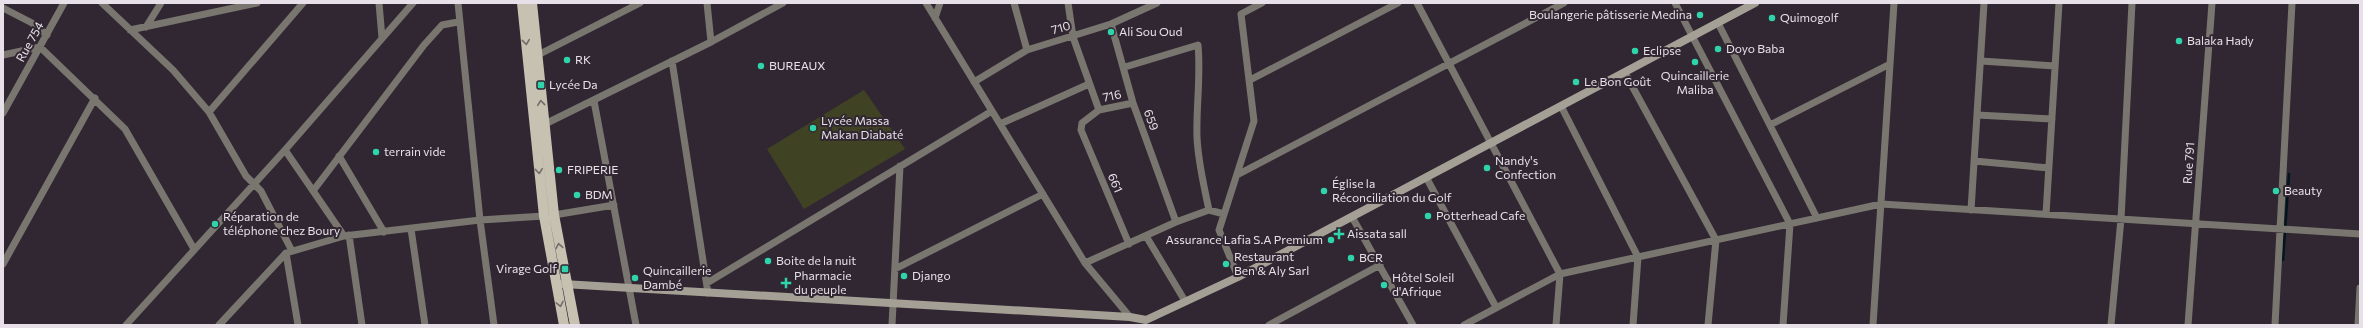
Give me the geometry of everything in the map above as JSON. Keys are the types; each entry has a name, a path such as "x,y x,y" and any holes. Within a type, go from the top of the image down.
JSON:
{"main road":[{"path":"522,3 539,127 549,216 561,284 564,325"},
{"path":"532,3 539,127"},
{"path":"561,284 575,325"}],"street":[{"name":"Rue 754","path":"3,113 64,3"},
{"path":"102,3 173,70 209,112 246,176 261,191 289,252 298,325"},
{"path":"146,27 161,3"},
{"path":"130,30 257,3"},
{"path":"209,112 303,3"},
{"path":"379,3 382,38"},
{"path":"126,325 285,150 413,3"},
{"path":"458,3 458,22 480,220 494,325"},
{"path":"536,56 629,6 640,3"},
{"path":"707,3 711,42"},
{"path":"539,127 711,42 783,3"},
{"path":"926,3 1085,262 1130,317"},
{"path":"935,18 940,3"},
{"path":"1014,3 1027,50"},
{"path":"1068,3 1073,37 1099,110"},
{"path":"1138,3 1141,11"},
{"name":"710","path":"974,82 1027,50 1111,24 1158,3"},
{"path":"1238,276 1218,230 1254,120 1241,14 1262,3"},
{"path":"1250,80 1398,3"},
{"path":"1418,3 1560,274 1556,325"},
{"path":"1237,175 1564,3"},
{"path":"1675,3 1790,224 1784,325"},
{"path":"561,284 1130,317 1147,323 1185,301 1238,276 1352,217 1755,3"},
{"path":"1873,325 1894,3"},
{"path":"1971,210 1984,3"},
{"path":"2046,214 2059,3"},
{"path":"2111,325 2121,219 2132,3"},
{"name":"Rue 791","path":"2188,325 2212,3"},
{"path":"2275,325 2292,3"},
{"path":"3,8 32,23 47,34"},
{"path":"313,190 424,45 442,25 458,22"},
{"path":"1718,23 1818,218"},
{"name":"659","path":"1111,24 1125,67 1133,103 1176,222"},
{"path":"1125,67 1198,45 1200,63 1197,139 1202,179 1209,210"},
{"path":"3,55 40,47 126,128 194,249"},
{"path":"672,61 708,293"},
{"path":"1980,61 2055,66"},
{"path":"1770,125 1890,64"},
{"path":"1625,73 1716,240 1708,325"},
{"path":"1000,124 1089,84"},
{"path":"3,264 95,98"},
{"path":"594,100 636,325"},
{"name":"716","path":"1081,130 1082,123 1099,110 1133,103"},
{"path":"1561,106 1638,257 1634,325"},
{"path":"707,283 992,111"},
{"path":"1977,115 2052,119"},
{"name":"661","path":"1081,130 1129,244"},
{"path":"285,150 347,235 362,325"},
{"path":"339,156 384,232"},
{"path":"1974,161 2049,168"},
{"path":"892,325 900,166"},
{"path":"1426,177 1496,307"},
{"path":"896,269 1043,194"},
{"path":"1464,325 1560,274 1881,204 2360,234"},
{"path":"219,325 289,252 347,235 412,229 480,220 549,216 614,205"},
{"path":"1085,262 1129,244 1176,222 1209,210 1224,214"},
{"path":"1352,217 1413,325"},
{"path":"412,229 425,325"},
{"path":"1146,236 1185,301"},
{"path":"1270,325 1380,266"},
{"path":"2358,325 2360,288"}],"green space":[{"path":"864,90 905,149 804,209 767,149"}],"waterway":[{"path":"2283,260 2289,174"}],"place":[{"name":"Boulangerie pâtisserie Medina","path":"1700,15"},
{"name":"Quimogolf","path":"1772,18"},
{"name":"Ali Sou Oud","path":"1111,32"},
{"name":"Balaka Hady","path":"2179,41"},
{"name":"Doyo Baba","path":"1718,49"},
{"name":"Eclipse","path":"1635,51"},
{"name":"RK","path":"567,60"},
{"name":"Quincaillerie Maliba","path":"1695,62"},
{"name":"BUREAUX","path":"761,66"},
{"name":"Le Bon Goût","path":"1576,82"},
{"name":"Lycée Da","path":"541,85"},
{"name":"Lycée Massa Makan Diabaté","path":"813,128"},
{"name":"terrain vide","path":"376,152"},
{"name":"Nandy's Confection","path":"1487,168"},
{"name":"FRIPERIE","path":"559,170"},
{"name":"Église la Réconciliation du Golf","path":"1324,191"},
{"name":"Beauty","path":"2276,191"},
{"name":"BDM","path":"577,195"},
{"name":"Potterhead Cafe","path":"1428,216"},
{"name":"Réparation de téléphone chez Boury","path":"215,224"},
{"name":"Aissata sall","path":"1339,234"},
{"name":"Assurance Lafia S.A Premium","path":"1331,240"},
{"name":"BCR","path":"1351,258"},
{"name":"Boite de la nuit","path":"768,261"},
{"name":"Restaurant Ben & Aly Sarl","path":"1226,264"},
{"name":"Virage Golf","path":"565,269"},
{"name":"Django","path":"904,276"},
{"name":"Quincaillerie Dambé","path":"635,278"},
{"name":"Pharmacie du peuple","path":"786,283"},
{"name":"Hôtel Soleil d'Afrique","path":"1384,285"}]}
